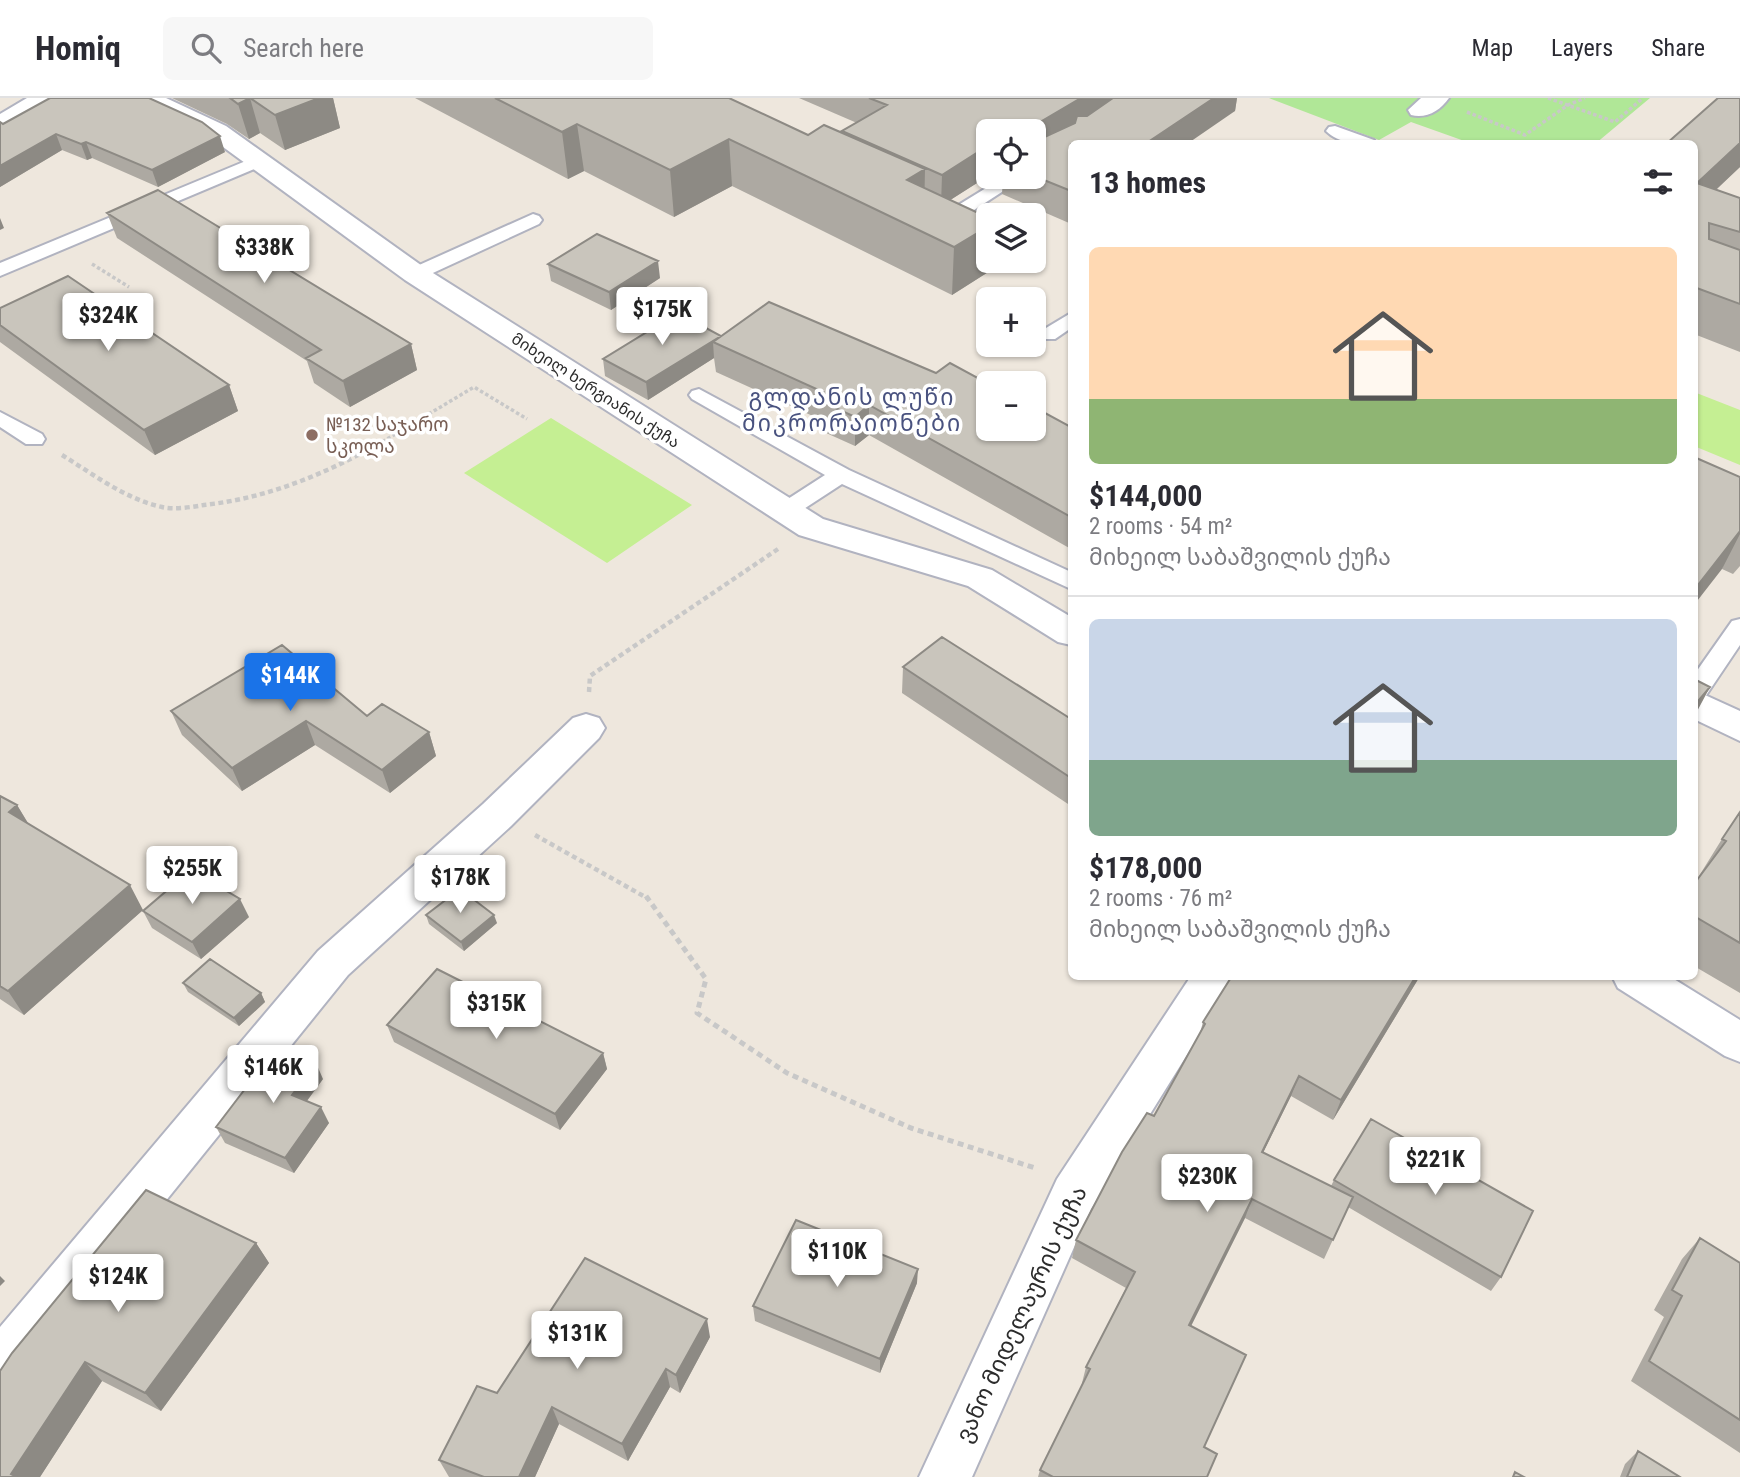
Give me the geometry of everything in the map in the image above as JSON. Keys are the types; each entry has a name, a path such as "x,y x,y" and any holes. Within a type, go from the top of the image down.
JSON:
{"street":[{"path":"0,125 44,98"},
{"name":"მიხეილ ხერგიანის ქუჩა","path":"146,98 217,131 415,274 811,527 980,578 1068,631"},
{"path":"1698,706 1740,727"},
{"path":"0,1366 333,963 497,815 586,728"},
{"name":"ვანო მიდელაურის ქუჩა","path":"945,1477 1074,1194 1212,980"},
{"path":"1639,980 1740,1043"}],"lane":[{"path":"1335,131 1358,140"},
{"path":"0,270 30,255 258,161"},
{"path":"923,208 948,219 997,189"},
{"path":"415,274 533,220"},
{"path":"1048,335 1068,321"},
{"path":"699,395 841,475 1068,581"},
{"path":"0,418 34,439"},
{"path":"785,510 841,475"},
{"path":"1698,688 1740,627"}],"path":[{"path":"1548,98 1615,122 1643,98"},
{"path":"1430,102 1525,135 1567,105 1585,98"},
{"path":"62,244 129,287"},
{"path":"34,439 129,494 163,508 215,506 320,477 474,387 527,419"},
{"path":"586,728 590,676 811,527"},
{"path":"497,815 645,895 706,979 697,1013 786,1073 911,1128 1030,1164 1074,1194"}],"green space":[{"path":"1269,98 1650,98 1600,140 1462,140 1411,122 1379,140"},
{"path":"1698,394 1740,410 1740,465 1698,448"},
{"path":"551,418 692,505 607,563 464,473"}],"building":[{"path":"50,98 149,98 202,122 220,136 152,170 86,142 81,144 56,134 0,166 0,122 3,124"},
{"path":"230,98 250,98 238,104"},
{"path":"250,98 319,98 275,115"},
{"path":"495,98 729,98 808,135 824,125 925,169 907,180 976,212 976,234 954,247 729,139 670,170 577,124 562,132"},
{"path":"869,98 1081,98 1045,119 976,119 976,153 942,175 842,131 887,105"},
{"path":"1113,98 1214,98 1151,140 1068,140 1068,190 1046,181 1046,136 1075,123 1077,116 1087,116"},
{"path":"1718,98 1740,98 1740,143 1698,182 1698,140 1671,140"},
{"path":"1698,183 1740,198 1740,232 1709,223 1709,239 1740,250 1740,304 1698,288"},
{"path":"158,190 411,344 343,381 306,358 321,350 107,213"},
{"path":"597,234 658,261 609,292 548,264"},
{"path":"68,276 229,385 144,430 0,325 0,308"},
{"path":"769,302 936,373 950,363 976,377 976,441 1046,441 1046,413 1068,425 1068,515 869,405 855,417 814,398 823,392 713,342"},
{"path":"678,313 721,336 646,382 603,359"},
{"path":"1698,459 1740,477 1740,531 1698,585"},
{"path":"942,637 1068,717 1068,776 903,667"},
{"path":"282,645 367,716 382,704 429,732 382,770 306,721 232,768 171,711"},
{"path":"1698,681 1710,687 1698,701"},
{"path":"0,796 17,805 9,812 130,885 8,991 0,986"},
{"path":"1740,812 1740,943 1698,918 1698,879 1726,841 1722,839"},
{"path":"191,870 240,899 192,942 143,911"},
{"path":"460,889 494,915 461,942 426,915"},
{"path":"210,959 261,993 234,1018 183,983"},
{"path":"437,969 603,1053 555,1114 387,1025"},
{"path":"1229,980 1414,980 1341,1100 1299,1076 1262,1152 1353,1197 1333,1240 1252,1199 1189,1325 1246,1355 1204,1447 1217,1454 1207,1477 1053,1477 1040,1470 1090,1369 1086,1367 1135,1272 1076,1240 1122,1152 1147,1113 1154,1116 1205,1024 1203,1022"},
{"path":"277,1047 316,1063 292,1095 321,1107 285,1158 216,1127"},
{"path":"1371,1119 1533,1211 1501,1277 1334,1180"},
{"path":"146,1190 256,1243 145,1393 85,1362 11,1474 17,1477 0,1477 0,1371"},
{"path":"796,1220 918,1269 880,1359 753,1306"},
{"path":"1700,1238 1740,1263 1740,1420 1649,1361 1682,1296 1672,1290"},
{"path":"585,1258 707,1319 676,1375 666,1369 622,1444 552,1407 519,1477 484,1477 439,1460 477,1386 497,1393"},
{"path":"1638,1451 1680,1477 1627,1477"}],"place":[{"name":"№132 საჯარო სკოლა","path":"312,435"}],"district":[{"name":"გლდანის ლუწი მიკრორაიონები","path":"852,410"}]}
